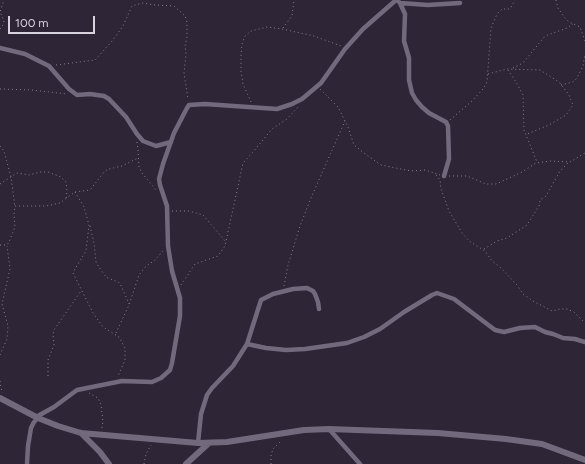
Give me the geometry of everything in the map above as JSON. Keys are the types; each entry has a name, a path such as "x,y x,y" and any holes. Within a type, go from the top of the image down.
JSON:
{"street":[{"path":"397,1 405,14 404,41 409,58 409,80 412,93 416,100 429,113 446,122 448,130 449,159 444,176"},
{"path":"27,464 31,428 37,417 54,407 77,390 116,382 152,382 161,378 170,370 180,316 180,298 172,271 168,246 167,206 160,185 160,174 171,142 189,105 217,105 254,108 287,107 302,99 325,79 346,49 363,29 397,1 428,5 460,3"},
{"path":"0,48 25,54 49,66 69,89 77,95 90,94 104,96 126,117 143,141 156,146 171,142"},
{"path":"198,443 201,414 207,395 233,366 247,344 261,300 273,294 302,288 313,291 318,302 319,309"},
{"path":"247,344 286,350 347,343 380,329 404,312 437,293 454,299 495,330 504,332 520,328 535,327 563,338 585,342"},
{"path":"1,398 58,426 101,435 209,443 287,434 304,430 329,429 438,433 542,444 585,460"},
{"path":"329,429 360,464"},
{"path":"81,432 109,464"},
{"path":"186,464 209,443"}],"path":[{"path":"0,29 4,21 0,12 4,0"},
{"path":"282,29 292,16 294,0"},
{"path":"446,122 458,114 483,89 487,82 491,28 499,11 510,9 515,0"},
{"path":"556,0 558,8 564,17 569,22 580,27 585,41"},
{"path":"49,66 95,60 114,40 123,26 132,6 142,3 174,6 184,16 187,22 188,30 185,46 186,54 184,73 189,105"},
{"path":"512,70 516,66 523,63 545,36 567,28 573,24"},
{"path":"254,108 243,84 241,71 242,44 245,36 251,31 266,27 282,29 314,36 339,44 346,49"},
{"path":"561,84 569,83 577,78 583,66 585,54"},
{"path":"488,74 507,70 540,70 561,84 569,95 573,105 572,109 566,115 558,121 525,135"},
{"path":"507,70 523,95 525,135 537,163"},
{"path":"317,86 338,107 346,121 354,145 375,161 389,167 411,171 425,170 444,176 467,176 486,184 496,184 537,163 550,161 570,162"},
{"path":"0,89 32,90 77,95"},
{"path":"178,289 196,264 218,256 221,253 226,242 242,163 272,129 287,119 295,111 302,99"},
{"path":"283,292 288,264 300,226 346,121"},
{"path":"137,134 139,167 156,190 163,192"},
{"path":"0,146 4,151 11,177 15,207 15,227 7,245 10,269 2,304 8,326 7,339 0,355"},
{"path":"483,250 497,241 507,238 527,225 539,206 540,200 546,196 560,171 570,162 585,153"},
{"path":"15,207 17,205 53,205 65,200 75,192 90,190 105,171 122,166 138,158"},
{"path":"0,184 16,173 30,175 42,172 61,177 66,182 65,200"},
{"path":"436,174 440,180 441,189 449,211 469,241 483,250 492,261 500,267 517,285 522,294 552,311 567,309 585,323"},
{"path":"75,192 84,208 94,243 96,262 106,277 120,284 129,304"},
{"path":"167,212 189,211 200,213 226,242"},
{"path":"89,225 86,251 74,271 75,277 93,313 103,327 116,334 122,341 125,348 126,355 124,364 116,382"},
{"path":"0,245 7,245"},
{"path":"116,334 129,304 139,275 146,266 154,261 168,246"},
{"path":"48,376 48,365 54,345 54,330 82,291"},
{"path":"0,381 1,398"},
{"path":"77,390 95,396 100,401 103,421 101,435"},
{"path":"271,464 273,449 287,434"},
{"path":"144,464 145,456 152,439"}]}
